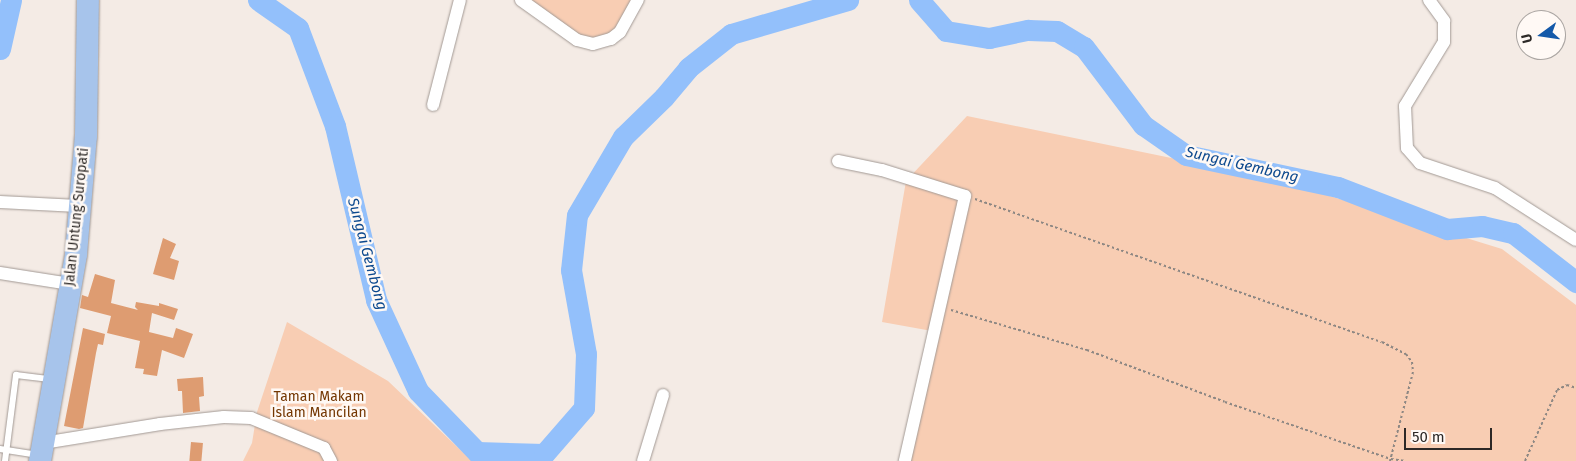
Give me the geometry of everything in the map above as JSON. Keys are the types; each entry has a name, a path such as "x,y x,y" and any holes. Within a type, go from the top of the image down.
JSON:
{"highway":[{"name":"Jalan Untung Suropati","path":"41,453 76,254 78,206 86,136 88,0"}],"street":[{"path":"433,105 460,0"},
{"path":"522,0 577,40 593,44 610,39 620,32 638,0"},
{"path":"1429,0 1444,21 1444,42 1405,106 1404,124 1410,152 1420,163 1495,188 1576,240"},
{"path":"838,161 882,170 965,196 905,461"},
{"path":"0,202 78,206"},
{"path":"0,273 70,284"},
{"path":"643,461 663,395"},
{"path":"41,453 160,424 224,417 251,418 324,448 331,461"}],"lane":[{"path":"5,461 3,449 16,375 53,380"},
{"path":"3,449 41,453"}],"path":[{"path":"965,196 1395,347 1412,362 1413,372 1390,460"},
{"path":"941,307 1087,350 1390,460 1406,461"},
{"path":"1525,461 1557,390 1567,385 1576,388"}],"green space":[{"path":"530,0 634,0 621,28 599,40 578,35"},
{"path":"967,116 1278,180 1502,249 1576,305 1576,461 908,461 932,331 882,322 906,181"},
{"name":"Taman Makam Islam Mancilan","path":"287,322 388,381 472,461 243,461 252,443 257,412"}],"building":[{"path":"163,238 176,244 170,258 179,261 174,280 153,274"},
{"path":"95,274 115,280 111,303 138,310 135,307 136,302 159,306 159,303 178,309 174,320 152,313 149,332 173,338 176,328 193,334 184,358 162,350 157,376 143,374 144,369 135,368 140,341 107,333 111,316 80,308 82,295 88,297"},
{"path":"83,328 105,334 103,345 98,344 83,428 79,429 64,426"},
{"path":"203,377 204,396 199,397 200,411 183,413 182,391 178,391 177,379"},
{"path":"191,442 203,443 201,461 189,461"}],"waterway":[{"name":"Sungai Gembong","path":"0,49 11,0"},
{"name":"Sungai Gembong","path":"258,0 298,28 335,126 376,300 418,391 477,452 544,454 584,408 586,354 571,270 577,215 623,137 664,97 688,68 731,34 848,0"},
{"name":"Sungai Gembong","path":"919,0 946,31 989,38 1028,30 1057,31 1084,47 1143,125 1186,155 1338,187 1447,229 1482,226 1513,233 1576,282"}]}
